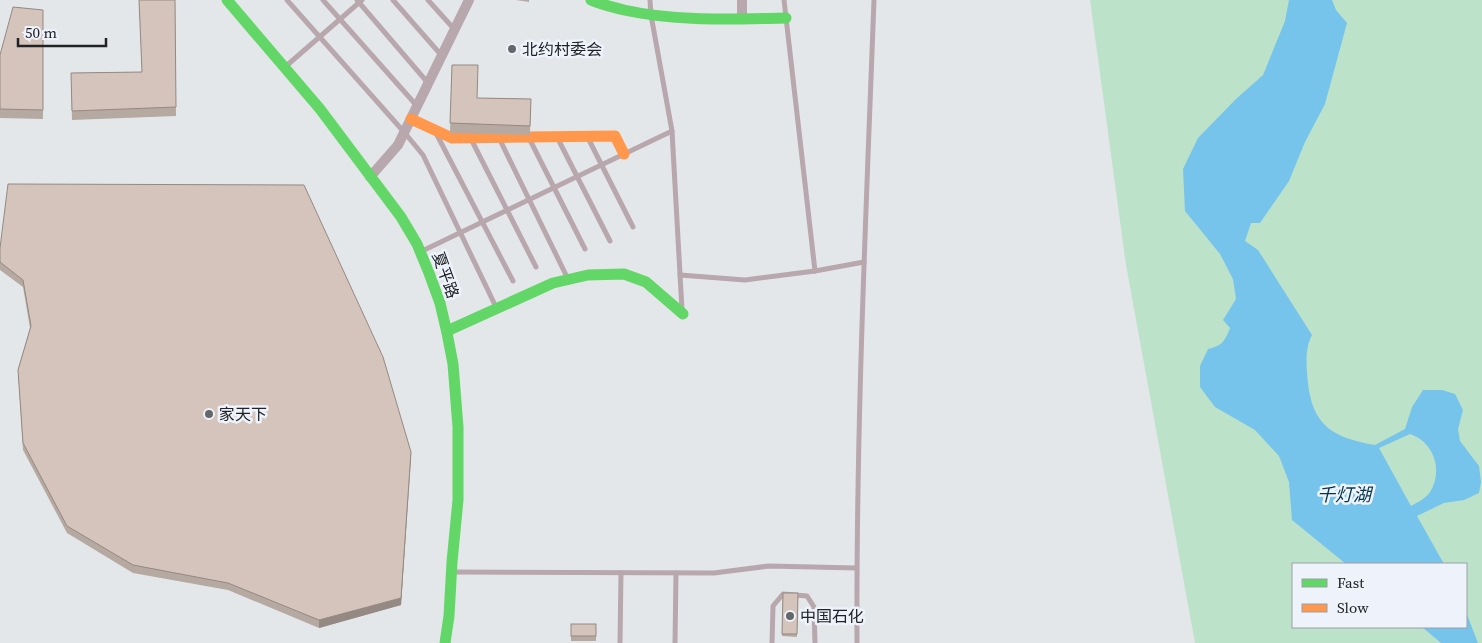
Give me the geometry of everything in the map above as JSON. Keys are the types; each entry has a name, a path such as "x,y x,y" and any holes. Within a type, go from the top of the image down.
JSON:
{"main road":[{"name":"夏平路","path":"226,0 320,109 406,225 420,252 438,299 447,331 457,395 458,499 450,572 449,626 445,643"},
{"path":"591,0 632,12 686,19 786,18"},
{"path":"411,119 452,138 615,136 624,154"},
{"path":"447,331 553,283 588,275 624,274 646,282 683,314"},
{"name":"夏平路","path":"449,626 454,643"}],"street":[{"path":"742,0 742,18"},
{"path":"370,176 398,146 455,30 466,2"}],"lane":[{"path":"287,0 404,132 422,155 496,308"},
{"path":"323,0 417,106"},
{"path":"393,0 442,56"},
{"path":"428,0 455,30"},
{"path":"650,0 650,15 672,131 683,314"},
{"path":"784,0 815,270"},
{"path":"857,643 856,568 864,262 874,0"},
{"path":"285,68 359,1 428,83"},
{"path":"435,130 513,280"},
{"path":"420,252 672,131"},
{"path":"557,137 610,242"},
{"path":"587,137 633,227"},
{"path":"470,138 536,267"},
{"path":"499,138 568,279"},
{"path":"529,138 585,249"},
{"path":"680,275 745,280 864,262"},
{"path":"450,572 714,573 768,566 856,568"},
{"path":"620,643 621,573"},
{"path":"675,643 676,573"},
{"path":"772,643 773,606 783,594 807,596 814,607 815,643"}],"green space":[{"path":"1090,0 1482,0 1482,643 1195,643 1126,265"}],"water":[{"name":"千灯湖","path":"1289,0 1332,0 1336,10 1347,23 1325,104 1305,142 1289,181 1260,223 1251,223 1245,241 1258,250 1312,335 1308,348 1307,372 1312,403 1317,415 1333,432 1358,442 1375,445 1405,429 1412,407 1423,390 1442,390 1455,394 1463,410 1458,429 1460,441 1479,466 1481,482 1479,493 1464,500 1444,503 1417,516 1443,563 1345,563 1292,520 1289,482 1279,456 1255,430 1215,407 1200,387 1200,366 1208,349 1220,344 1226,336 1230,328 1223,320 1236,299 1233,279 1220,254 1185,211 1183,169 1198,138 1236,99 1263,75 1285,21","holes":["1410,434 1426,444 1434,457 1436,471 1430,492 1411,506 1379,448"]},
{"path":"1467,615 1478,643 1441,643 1423,628 1467,628"}],"building":[{"path":"139,0 175,0 176,107 72,111 71,73 142,72"},
{"path":"13,7 43,10 43,110 0,109 0,55"},
{"path":"452,65 478,65 477,98 531,99 530,126 450,123"},
{"name":"家天下","path":"8,184 304,185 383,357 411,452 401,598 319,620 228,583 133,565 67,526 23,443 18,370 31,326 23,280 0,262"},
{"name":"中国石化","path":"783,593 798,593 797,634 782,634"},
{"path":"571,624 596,624 596,636 571,636"}],"traffic: fast":[{"path":"227,0 320,109 401,217 417,244 440,303 453,364 458,427 458,500 449,616 445,643"},
{"path":"591,0 603,5 644,14 685,18 786,18"},
{"path":"447,331 553,283 588,275 624,274 646,282 683,314"}],"traffic: slow":[{"path":"411,119 452,138 615,136 624,154"}],"place":[{"name":"北约村委会","path":"512,49"},
{"name":"家天下","path":"209,414"},
{"name":"中国石化","path":"790,616"}]}
